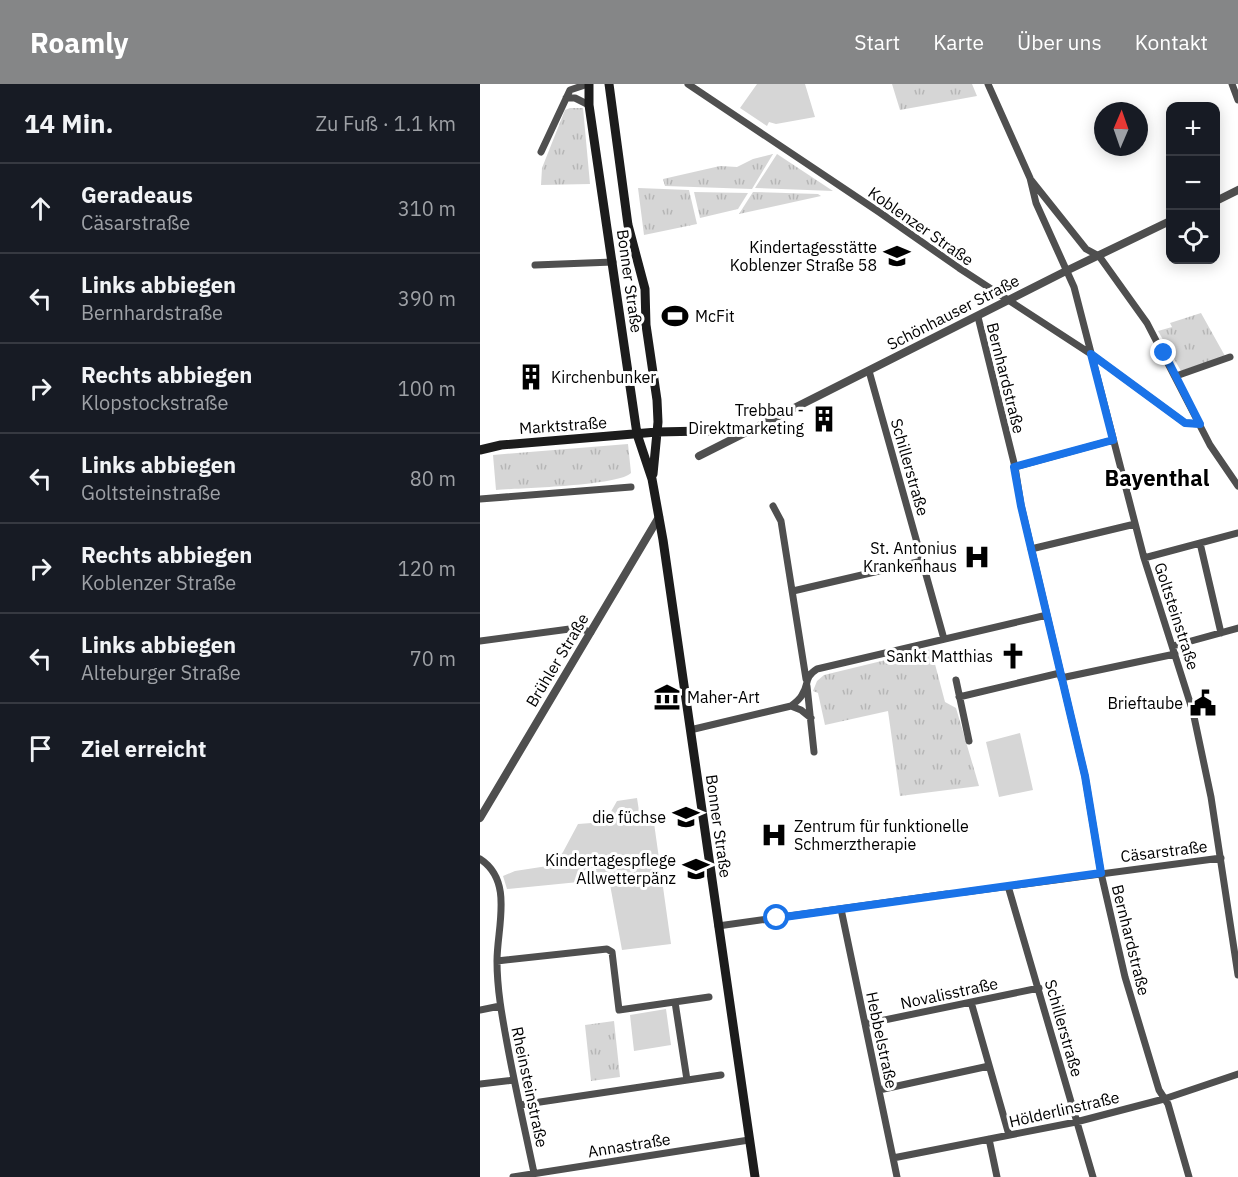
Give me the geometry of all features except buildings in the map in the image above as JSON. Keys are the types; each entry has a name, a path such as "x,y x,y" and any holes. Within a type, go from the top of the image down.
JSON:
{"main road":[{"name":"Bonner Straße","path":"589,84 589,105 637,434 652,479 659,517 755,1177"},
{"name":"Bonner Straße","path":"609,84 630,231 645,289 646,325 657,400 653,432 652,479"},
{"name":"Schönhauser Straße","path":"653,432 750,430"},
{"name":"Marktstraße","path":"480,450 501,445 653,432"}],"street":[{"path":"541,152 570,90 589,84"},
{"name":"Koblenzer Straße","path":"688,84 1008,301 1091,354 1185,423 1200,424"},
{"path":"988,84 1030,178 1086,249 1099,256 1147,324 1210,445 1238,486"},
{"path":"1232,84 1238,100"},
{"path":"566,98 575,98 589,105"},
{"name":"Goltsteinstraße","path":"1030,178 1036,202 1074,287 1144,558 1200,738 1238,975"},
{"path":"1220,199 1238,190"},
{"name":"Schönhauser Straße","path":"699,456 1166,223"},
{"path":"535,266 613,262"},
{"name":"Bernhardstraße","path":"978,317 1085,776 1101,873 1125,977 1159,1090 1168,1104 1189,1177"},
{"path":"1176,376 1230,357"},
{"name":"Schillerstraße","path":"869,371 944,639"},
{"path":"1014,467 1113,440"},
{"path":"480,499 631,487"},
{"path":"773,506 781,521 793,591 811,718 813,752"},
{"name":"Brühler Straße","path":"480,818 659,517"},
{"path":"1031,549 1135,524"},
{"path":"1144,558 1238,533"},
{"path":"1200,543 1221,633"},
{"path":"793,591 922,561"},
{"path":"690,730 791,706 802,695 810,673 817,669 1047,615"},
{"path":"480,641 577,628 591,632"},
{"path":"959,697 1174,650 1238,628"},
{"path":"956,680 969,741"},
{"path":"791,706 811,718"},
{"name":"Cäsarstraße","path":"718,926 1221,858"},
{"name":"Rheinsteinstraße","path":"480,859 493,869 500,884 502,896 497,961 500,1006 534,1173"},
{"name":"Schillerstraße","path":"1008,886 1093,1177"},
{"name":"Hebbelstraße","path":"841,909 897,1177"},
{"path":"497,961 611,950 619,1010 708,997"},
{"name":"Novalisstraße","path":"865,1024 1039,988"},
{"path":"675,1002 687,1080"},
{"path":"971,1002 1009,1135"},
{"name":"Rheinsteinstraße","path":"480,1010 500,1006"},
{"path":"879,1090 989,1066"},
{"name":"Hölderlinstraße","path":"893,1158 1076,1122 1164,1099 1238,1074"},
{"path":"520,1105 721,1075"},
{"path":"480,1084 514,1080"},
{"path":"989,1139 997,1177"},
{"name":"Annastraße","path":"513,1177 749,1140"}],"green space":[{"path":"757,84 805,84 815,117 776,124 769,122 767,126 740,108"},
{"path":"892,84 972,84 977,96 900,110"},
{"path":"583,108 590,184 541,185 542,168 565,110"},
{"path":"773,154 752,189 665,186 663,179 720,166 737,167 753,159"},
{"path":"777,154 833,191 755,188"},
{"path":"638,188 689,190 697,224 644,235"},
{"path":"694,192 748,193 738,209 700,218"},
{"path":"753,192 818,194 821,196 739,214"},
{"path":"1201,313 1225,356 1181,371 1158,331 1172,327 1170,323"},
{"path":"628,444 631,473 622,477 589,484 496,490 493,455"},
{"path":"931,649 945,702 956,708 979,786 900,796 888,711 825,725 818,693 813,691 817,681 824,675"},
{"path":"1020,733 1033,790 999,797 986,742"},
{"path":"637,798 641,824 654,823 671,944 622,950 609,879 507,889 503,876 515,871 554,865 578,824 605,822 617,801"},
{"path":"666,1009 671,1045 634,1051 630,1015"},
{"path":"614,1021 620,1077 591,1081 585,1025"}],"place":[{"name":"Kindertagesstätte Koblenzer Straße 58","path":"897,256"},
{"name":"McFit","path":"675,316"},
{"name":"Kirchenbunker","path":"531,377"},
{"name":"Trebbau - Direktmarketing","path":"824,419"},
{"name":"St. Antonius Krankenhaus","path":"977,557"},
{"name":"Sankt Matthias","path":"1013,656"},
{"name":"Maher-Art","path":"667,697"},
{"name":"Brieftaube","path":"1203,703"},
{"name":"die füchse","path":"686,817"},
{"name":"Zentrum für funktionelle Schmerztherapie","path":"774,835"},
{"name":"Kindertagespflege Allwetterpänz","path":"696,869"}],"district":[{"name":"Bayenthal","path":"1157,478"}],"route":[{"path":"777,918 1101,873 1085,776 1021,506 1014,467 1113,440 1091,354 1185,423 1200,424 1164,353"}]}
